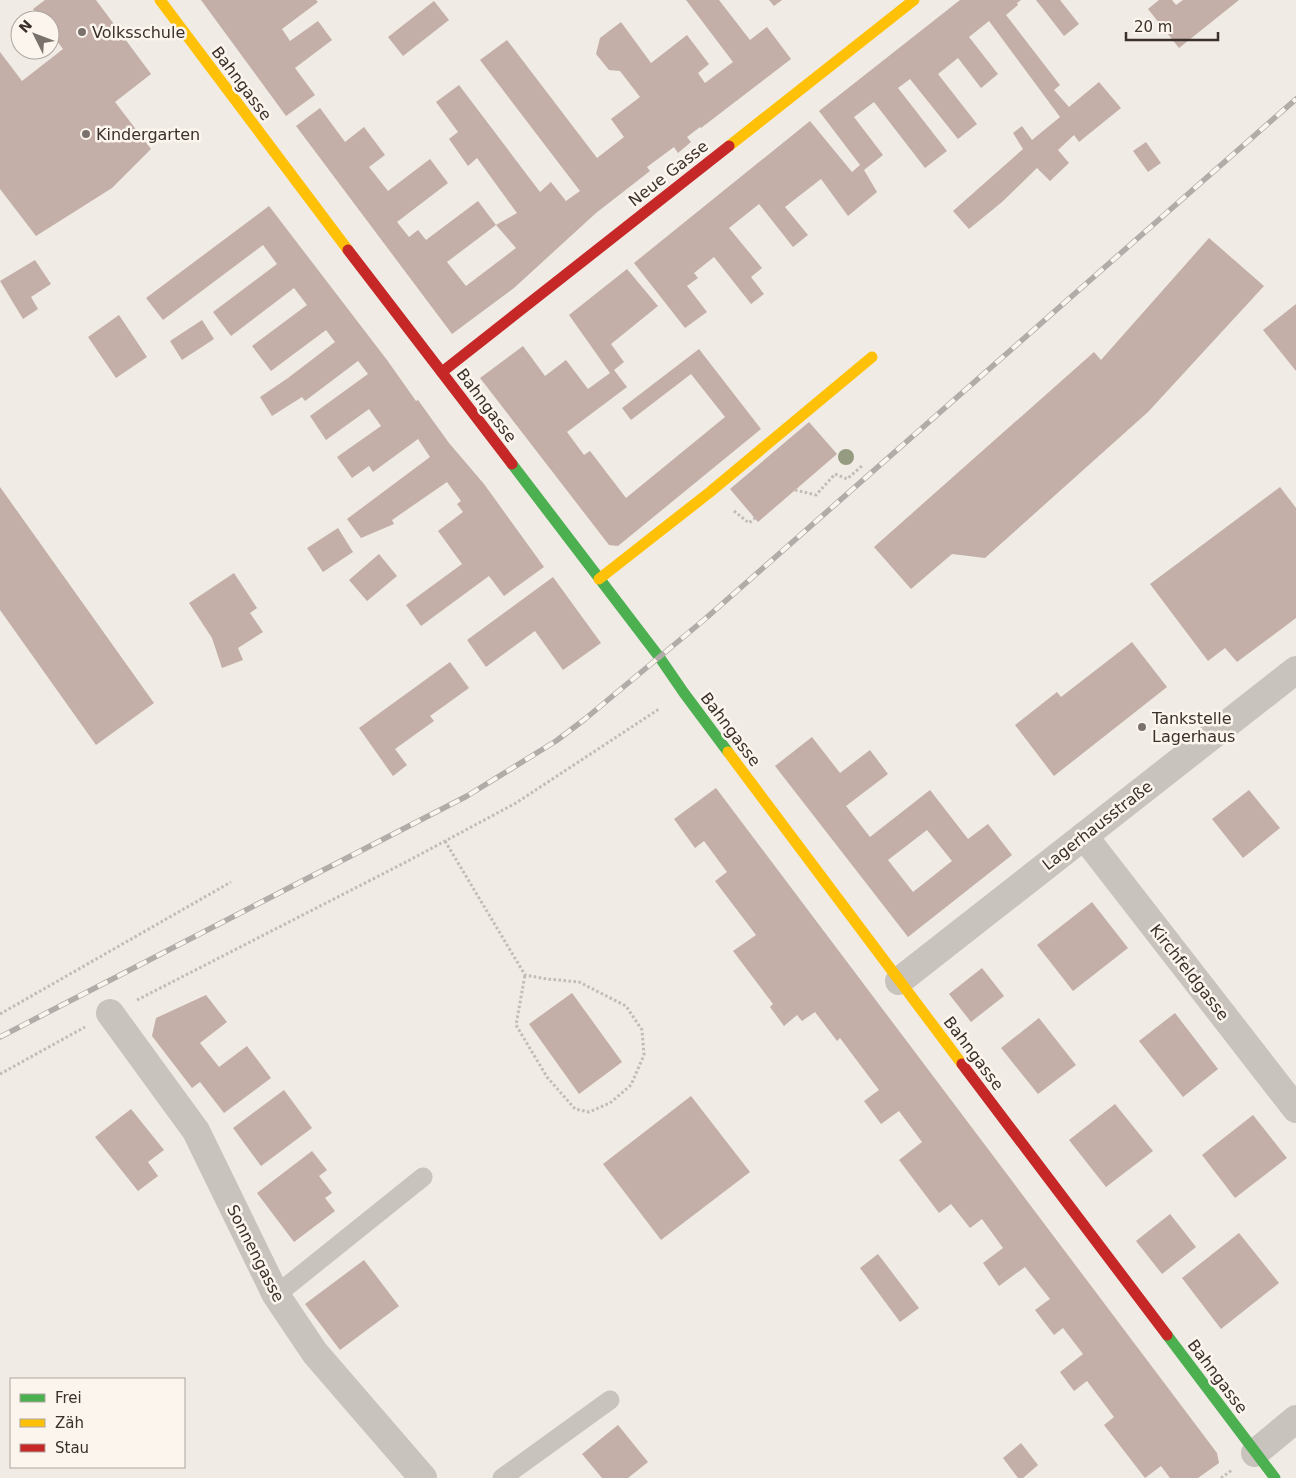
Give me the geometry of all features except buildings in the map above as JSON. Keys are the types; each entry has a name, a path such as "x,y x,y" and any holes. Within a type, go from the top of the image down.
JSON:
{"street":[{"name":"Bahngasse","path":"160,0 296,182 660,658 684,693 899,981 1274,1478"},
{"name":"Neue Gasse","path":"442,372 914,0"},
{"path":"599,578 717,486 872,357"},
{"name":"Lagerhausstraße","path":"899,981 1296,670"},
{"name":"Kirchfeldgasse","path":"1084,836 1296,1109"},
{"name":"Sonnengasse","path":"110,1014 196,1131 276,1295 315,1353 423,1478"},
{"path":"1255,1453 1296,1419"}],"lane":[{"path":"276,1295 422,1177"},
{"path":"502,1478 610,1400"}],"path":[{"path":"795,490 816,495 835,474 847,479 863,465"},
{"path":"0,1074 110,1014 406,862 516,803 684,693"},
{"path":"445,841 525,975 516,1026 547,1077 575,1109 589,1112 610,1103 631,1085 644,1055 642,1030 626,1006 579,982 525,975"},
{"path":"0,1014 230,882"}],"railway":[{"path":"0,1037 467,796 556,741 705,619 1296,99"}],"traffic: fast":[{"path":"512,464 660,658 728,752"},
{"path":"1167,1335 1275,1478"}],"traffic: slow":[{"path":"160,0 348,250"},
{"path":"729,146 914,0"},
{"path":"599,579 710,492 872,357"},
{"path":"728,752 962,1064"}],"traffic: jam":[{"path":"442,372 729,146"},
{"path":"348,250 512,464"},
{"path":"962,1064 1167,1335"}],"place":[{"name":"Volksschule","path":"82,32"},
{"name":"Kindergarten","path":"86,134"},
{"name":"Tankstelle Lagerhaus","path":"1142,727"}]}
